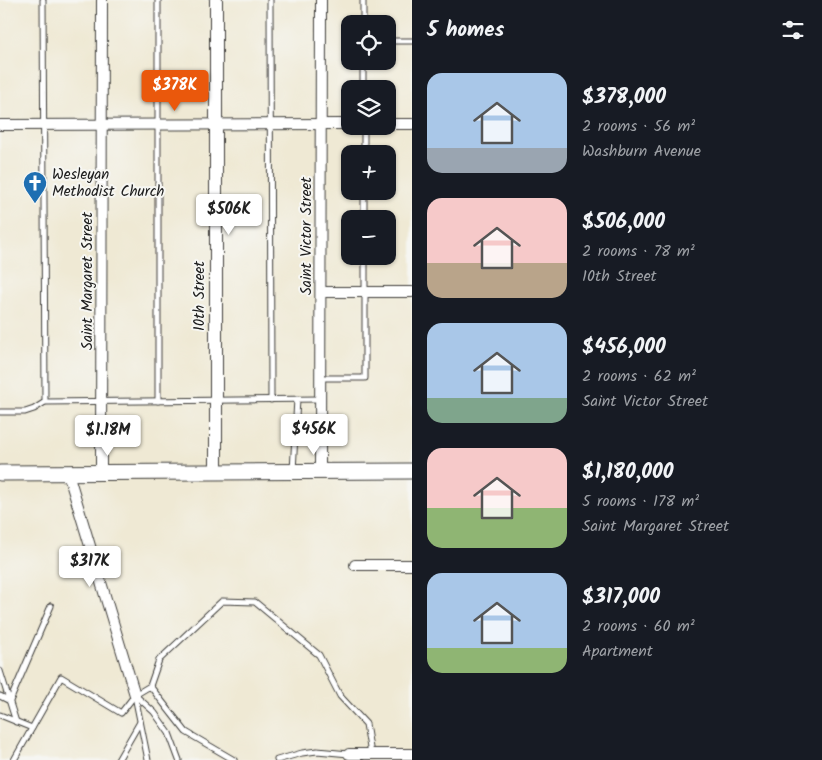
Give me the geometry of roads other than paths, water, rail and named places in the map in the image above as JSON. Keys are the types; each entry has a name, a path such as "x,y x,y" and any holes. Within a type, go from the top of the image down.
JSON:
{"main road":[{"path":"0,473 412,471"}],"street":[{"name":"Saint Margaret Street","path":"101,472 102,0"},
{"name":"10th Street","path":"216,0 216,472"},
{"name":"Saint Victor Street","path":"320,471 322,0"},
{"path":"0,125 341,124"},
{"path":"396,124 412,124"},
{"path":"321,292 412,292"},
{"path":"68,473 135,695"},
{"path":"355,565 412,565"},
{"path":"349,754 398,757 412,754"}],"lane":[{"path":"43,0 45,402"},
{"path":"158,0 158,401"},
{"path":"270,0 271,400"},
{"path":"363,0 363,15"},
{"path":"396,41 412,41"},
{"path":"320,378 366,378 365,265"},
{"path":"294,471 296,399"},
{"path":"0,412 25,412 45,402 320,399"},
{"path":"14,760 61,677 121,713 135,695 150,686 159,660 222,601 255,602 319,655 340,696 366,724 371,754"},
{"path":"10,701 51,606"},
{"path":"0,671 16,722"},
{"path":"150,686 186,732 234,760"},
{"path":"135,695 148,760"},
{"path":"135,695 154,712 169,733 179,760"},
{"path":"0,696 10,701"},
{"path":"0,715 32,728"},
{"path":"118,760 140,721"},
{"path":"277,760 317,751 349,754"}],"place":[{"name":"Wesleyan Methodist Church","path":"35,204"}]}
